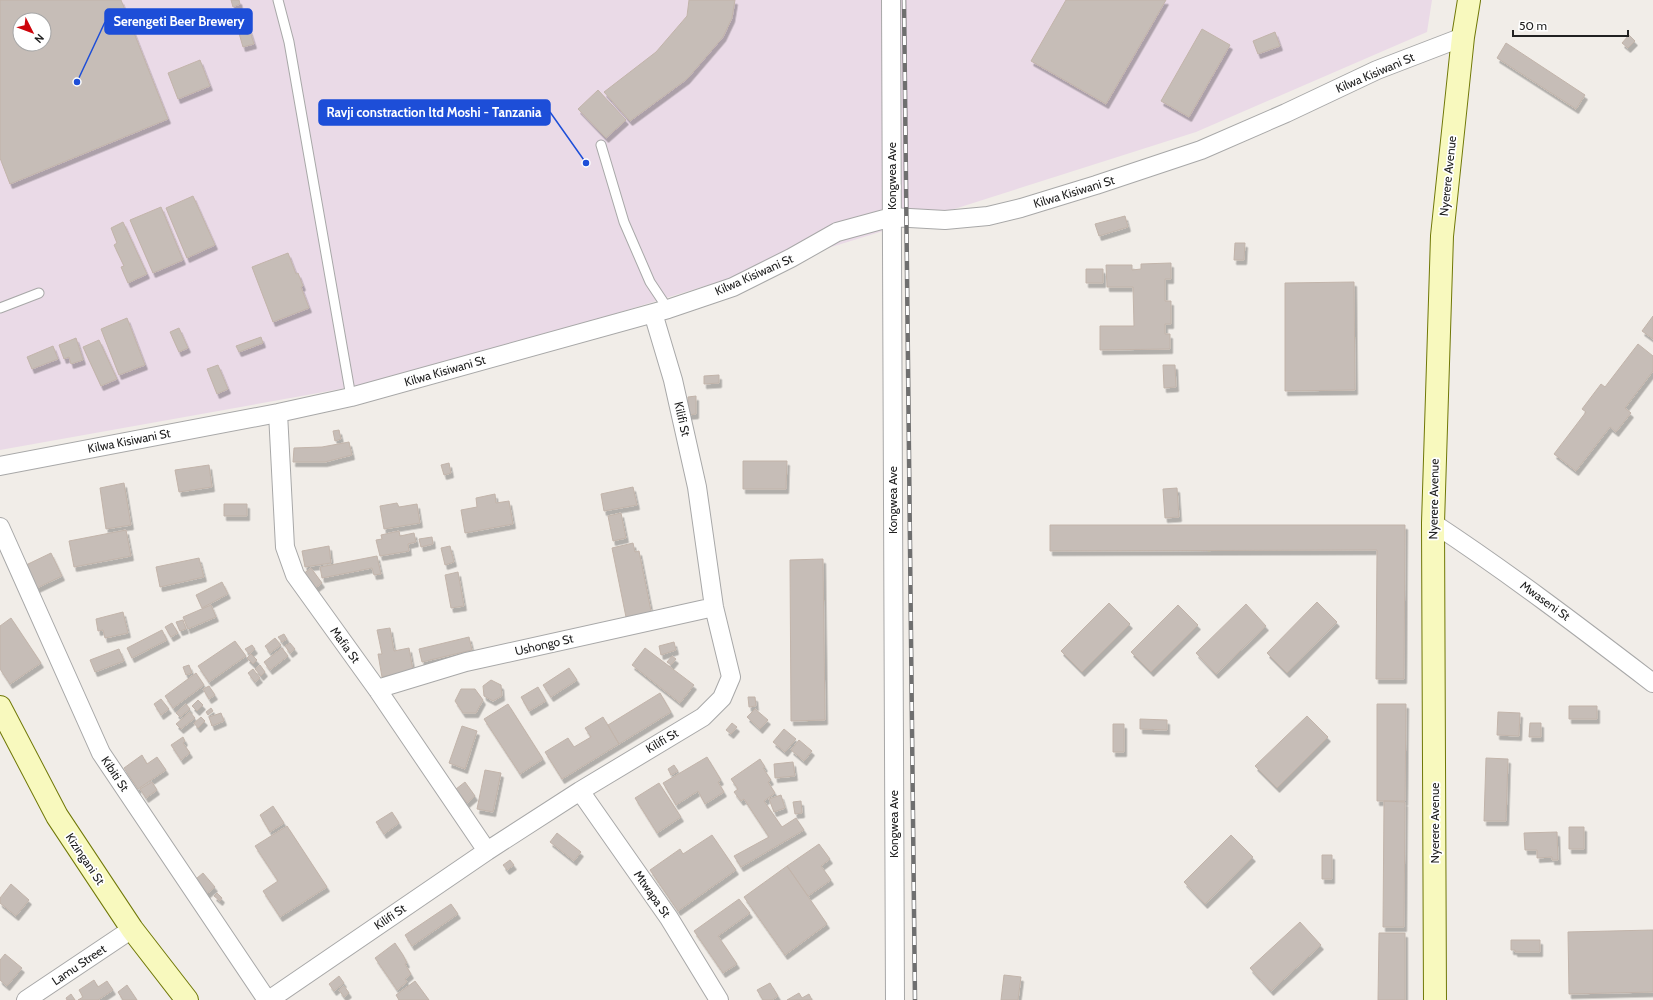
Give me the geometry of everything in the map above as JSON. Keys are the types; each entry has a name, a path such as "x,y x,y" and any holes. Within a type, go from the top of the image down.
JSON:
{"street":[{"name":"Kongwea Ave","path":"891,0 895,1000"},
{"name":"Nyerere Avenue","path":"1435,1000 1433,523 1442,236 1463,37 1469,0"},
{"name":"Kilwa Kisiwani St","path":"0,466 278,413 351,397 661,311 733,287 791,258 838,232 892,217 945,220 988,216 1021,208 1201,150 1286,113 1377,70 1463,37"},
{"name":"Kilifi St","path":"268,1000 487,851 580,791 702,717 722,698 731,677 714,607 697,487 673,380 661,311"},
{"name":"Mafia St","path":"278,413 285,547 295,575 377,689 487,851"},
{"name":"Mwaseni St","path":"1433,523 1487,558 1552,605 1653,683"},
{"name":"Kibiti St","path":"0,527 101,753 268,1000"},
{"name":"Ushongo St","path":"377,689 466,662 714,607"},
{"name":"Kizingani St","path":"0,707 57,816 132,929 188,1000"},
{"name":"Mtwapa St","path":"580,791 669,918 719,1000"},
{"name":"Lamu Street","path":"26,1000 132,929"}],"lane":[{"path":"278,0 289,42 351,397"},
{"path":"601,145 624,222 661,311"},
{"path":"0,308 39,293"}],"shaded area":[{"path":"0,0 1432,0 1427,32 1196,132 948,211 413,376 0,450"}],"building":[{"path":"0,0 121,0 168,119 10,184 0,158"},
{"path":"231,0 239,0 240,4 233,7"},
{"path":"689,0 735,0 732,18 723,37 687,79 630,121 604,92 656,52 687,16"},
{"path":"1066,0 1166,0 1106,104 1031,61"},
{"path":"244,13 254,44 243,47 234,16"},
{"path":"1202,29 1230,45 1189,117 1161,101"},
{"path":"1275,32 1280,46 1258,54 1253,41"},
{"path":"1629,35 1635,41 1628,48 1622,43"},
{"path":"1506,43 1585,95 1576,109 1497,58"},
{"path":"200,60 210,86 178,99 168,73"},
{"path":"598,90 626,120 606,138 578,109"},
{"path":"193,196 215,245 187,258 166,208"},
{"path":"161,207 183,260 153,273 130,220"},
{"path":"1125,216 1128,227 1099,236 1095,224"},
{"path":"123,222 147,274 128,283 121,267 124,266 114,245 117,243 111,228"},
{"path":"1235,243 1245,243 1244,260 1234,260"},
{"path":"288,253 296,274 298,273 303,286 301,287 309,308 273,322 252,267"},
{"path":"1171,263 1171,279 1165,279 1165,301 1171,301 1171,324 1165,324 1165,334 1170,334 1170,349 1100,350 1100,326 1134,326 1133,287 1107,287 1106,265 1132,265 1132,270 1141,269 1141,264"},
{"path":"1086,269 1103,269 1103,283 1086,283"},
{"path":"1354,282 1355,390 1285,391 1285,283"},
{"path":"1653,316 1653,339 1642,331"},
{"path":"127,318 145,365 119,375 101,329"},
{"path":"179,328 188,348 179,352 170,332"},
{"path":"261,337 263,343 239,352 236,346"},
{"path":"76,338 83,360 71,364 69,357 64,359 59,345"},
{"path":"99,340 117,379 101,386 83,347"},
{"path":"1638,344 1653,356 1653,371 1625,408 1631,413 1616,432 1610,427 1576,471 1554,454 1586,412 1582,409 1601,384 1605,387"},
{"path":"53,346 58,359 32,369 27,357"},
{"path":"218,365 228,389 217,394 207,369"},
{"path":"1163,365 1175,365 1176,387 1164,388"},
{"path":"719,375 719,383 704,384 704,376"},
{"path":"696,396 696,414 688,415 688,397"},
{"path":"339,430 341,439 335,441 333,431"},
{"path":"349,442 352,455 325,462 293,462 294,448 322,447"},
{"path":"743,461 787,461 786,489 743,489"},
{"path":"449,463 451,473 444,475 441,465"},
{"path":"209,465 212,487 179,492 175,470"},
{"path":"124,483 131,525 106,529 100,488"},
{"path":"633,487 637,505 604,511 601,494"},
{"path":"1177,488 1179,517 1165,518 1163,489"},
{"path":"495,494 496,503 509,501 513,524 465,533 461,510 477,507 476,498"},
{"path":"397,503 399,507 417,504 420,523 384,529 380,506"},
{"path":"224,504 247,504 247,516 224,516"},
{"path":"621,513 626,538 613,541 608,516"},
{"path":"1050,525 1405,525 1404,679 1376,679 1377,550 1050,551"},
{"path":"126,530 131,556 74,567 69,541"},
{"path":"399,531 400,536 414,533 416,542 408,544 409,551 380,556 376,540 382,539 381,535"},
{"path":"432,537 433,544 421,547 419,539"},
{"path":"633,543 635,552 639,551 652,616 627,622 612,548"},
{"path":"329,546 331,563 305,567 302,551"},
{"path":"450,546 454,562 445,565 441,548"},
{"path":"51,553 62,576 37,588 26,565"},
{"path":"377,556 381,574 374,575 372,568 322,578 320,567"},
{"path":"199,558 204,577 160,587 156,567"},
{"path":"823,559 825,720 791,721 790,560"},
{"path":"311,568 322,583 314,589 303,574"},
{"path":"458,572 464,606 451,608 445,575"},
{"path":"222,582 228,594 202,608 196,595"},
{"path":"1317,602 1337,622 1287,673 1267,653"},
{"path":"1109,603 1130,624 1082,672 1061,651"},
{"path":"1246,604 1266,626 1216,674 1196,653"},
{"path":"211,605 216,617 188,629 183,617"},
{"path":"1178,605 1198,625 1151,672 1131,652"},
{"path":"123,612 128,633 105,638 103,630 98,631 96,619"},
{"path":"11,618 41,663 10,684 0,669 0,626"},
{"path":"183,620 186,629 180,631 176,622"},
{"path":"172,623 178,633 171,637 165,627"},
{"path":"390,628 394,651 409,648 413,670 382,677 378,654 382,654 377,630"},
{"path":"162,630 167,640 132,658 127,648"},
{"path":"284,634 287,639 282,642 278,637"},
{"path":"469,637 472,650 422,662 419,649"},
{"path":"275,638 281,645 270,653 265,646"},
{"path":"235,641 246,656 209,682 198,666"},
{"path":"674,642 676,650 661,655 659,646"},
{"path":"290,643 295,649 290,653 285,646"},
{"path":"252,645 255,649 249,654 245,649"},
{"path":"282,648 288,656 270,670 264,662"},
{"path":"645,648 694,685 680,703 632,665"},
{"path":"119,649 124,661 95,672 90,660"},
{"path":"251,654 257,660 253,664 247,658"},
{"path":"672,656 676,659 671,665 667,662"},
{"path":"189,665 192,673 186,675 183,667"},
{"path":"260,665 265,672 261,676 255,669"},
{"path":"569,668 577,680 551,697 543,685"},
{"path":"253,669 260,678 255,682 248,673"},
{"path":"196,673 204,685 173,708 165,696"},
{"path":"491,680 501,685 502,696 493,701 484,696 483,686"},
{"path":"209,686 215,695 209,699 203,689"},
{"path":"538,687 546,701 529,711 521,697"},
{"path":"461,689 475,689 483,700 476,713 463,713 455,701"},
{"path":"660,693 671,712 619,744 608,725"},
{"path":"748,697 755,697 756,706 749,707"},
{"path":"161,699 169,709 161,715 154,704"},
{"path":"198,700 203,705 197,711 192,706"},
{"path":"186,704 190,709 180,717 176,713"},
{"path":"508,704 543,759 520,774 484,719"},
{"path":"1377,704 1406,704 1405,801 1377,801"},
{"path":"1569,706 1597,706 1597,719 1569,719"},
{"path":"211,708 213,711 208,715 206,712"},
{"path":"755,709 768,720 760,729 747,717"},
{"path":"190,712 195,718 181,729 176,724"},
{"path":"1498,712 1520,713 1519,736 1497,735"},
{"path":"221,713 224,721 212,726 209,717"},
{"path":"1307,716 1328,737 1277,788 1255,766"},
{"path":"201,717 205,721 198,728 194,723"},
{"path":"603,717 619,744 562,779 545,752 568,738 574,747 591,737 585,728"},
{"path":"1140,719 1167,720 1167,730 1140,729"},
{"path":"732,723 737,727 731,734 726,730"},
{"path":"1530,723 1541,723 1541,737 1529,737"},
{"path":"1113,724 1124,724 1124,752 1113,752"},
{"path":"462,726 477,731 465,769 449,763"},
{"path":"784,729 796,739 785,752 773,742"},
{"path":"183,737 185,741 183,743 190,753 181,760 171,745"},
{"path":"799,740 812,751 804,761 791,750"},
{"path":"142,755 147,764 157,757 166,770 138,789 124,768"},
{"path":"707,757 721,780 718,782 724,792 705,804 698,791 676,805 663,783"},
{"path":"1486,758 1508,759 1506,821 1484,821"},
{"path":"760,759 765,767 763,768 771,780 768,782 775,793 764,801 782,827 796,818 804,830 741,867 734,856 769,837 744,799 741,801 734,792 738,789 731,779"},
{"path":"793,762 795,776 775,778 774,764"},
{"path":"674,765 678,771 671,775 668,769"},
{"path":"485,770 501,773 493,812 477,809"},
{"path":"152,782 157,790 146,798 140,789"},
{"path":"465,782 475,796 467,803 456,789"},
{"path":"659,783 681,817 657,833 635,798"},
{"path":"781,795 785,808 774,812 769,799"},
{"path":"801,801 802,813 795,814 793,802"},
{"path":"1384,801 1405,802 1404,927 1383,927"},
{"path":"273,806 284,823 270,832 260,815"},
{"path":"392,812 399,823 384,834 376,822"},
{"path":"287,826 327,887 280,917 263,891 278,881 255,846"},
{"path":"1569,827 1584,827 1584,849 1569,849"},
{"path":"1557,832 1558,860 1552,860 1552,857 1537,858 1537,850 1525,850 1524,833"},
{"path":"557,833 581,852 574,861 550,842"},
{"path":"712,835 736,870 678,911 650,870 680,849 683,854"},
{"path":"1231,835 1253,857 1205,904 1184,882"},
{"path":"819,844 830,859 821,866 831,880 808,896 787,866"},
{"path":"1322,855 1332,855 1332,879 1322,879"},
{"path":"510,860 514,865 507,870 503,865"},
{"path":"787,866 827,924 785,955 744,897"},
{"path":"203,873 215,887 202,898 190,884"},
{"path":"11,884 29,900 16,916 0,903 0,898"},
{"path":"217,893 222,898 220,901 214,896"},
{"path":"739,899 750,913 718,936 737,964 723,973 694,931"},
{"path":"451,904 458,914 412,946 405,935"},
{"path":"1300,922 1321,945 1271,991 1250,968"},
{"path":"1653,930 1653,992 1569,994 1568,932"},
{"path":"1379,933 1405,933 1405,1000 1378,1000"},
{"path":"1511,940 1540,940 1540,952 1515,952 1515,950 1511,950"},
{"path":"395,943 403,955 407,963 405,964 411,974 405,979 407,982 397,990 375,958"},
{"path":"5,954 22,968 7,986 0,980 0,960"},
{"path":"1004,975 1021,977 1018,1000 1001,1000"},
{"path":"339,976 344,983 334,991 329,984"},
{"path":"94,980 98,987 107,981 113,990 98,1000 78,1000 83,997 79,990"},
{"path":"415,981 429,1000 399,1000 396,995"},
{"path":"770,983 778,996 772,1000 763,1000 757,990"},
{"path":"127,985 137,1000 123,1000 118,992"},
{"path":"344,986 349,993 344,997 339,990"},
{"path":"799,993 802,998 809,994 812,1000 787,1000"},
{"path":"71,994 75,1000 67,1000 66,998"}],"railway":[{"path":"904,0 915,1000"}],"place":[{"name":"Serengeti Beer Brewery","path":"77,82"},
{"name":"Ravji constraction ltd Moshi - Tanzania","path":"586,163"}]}
